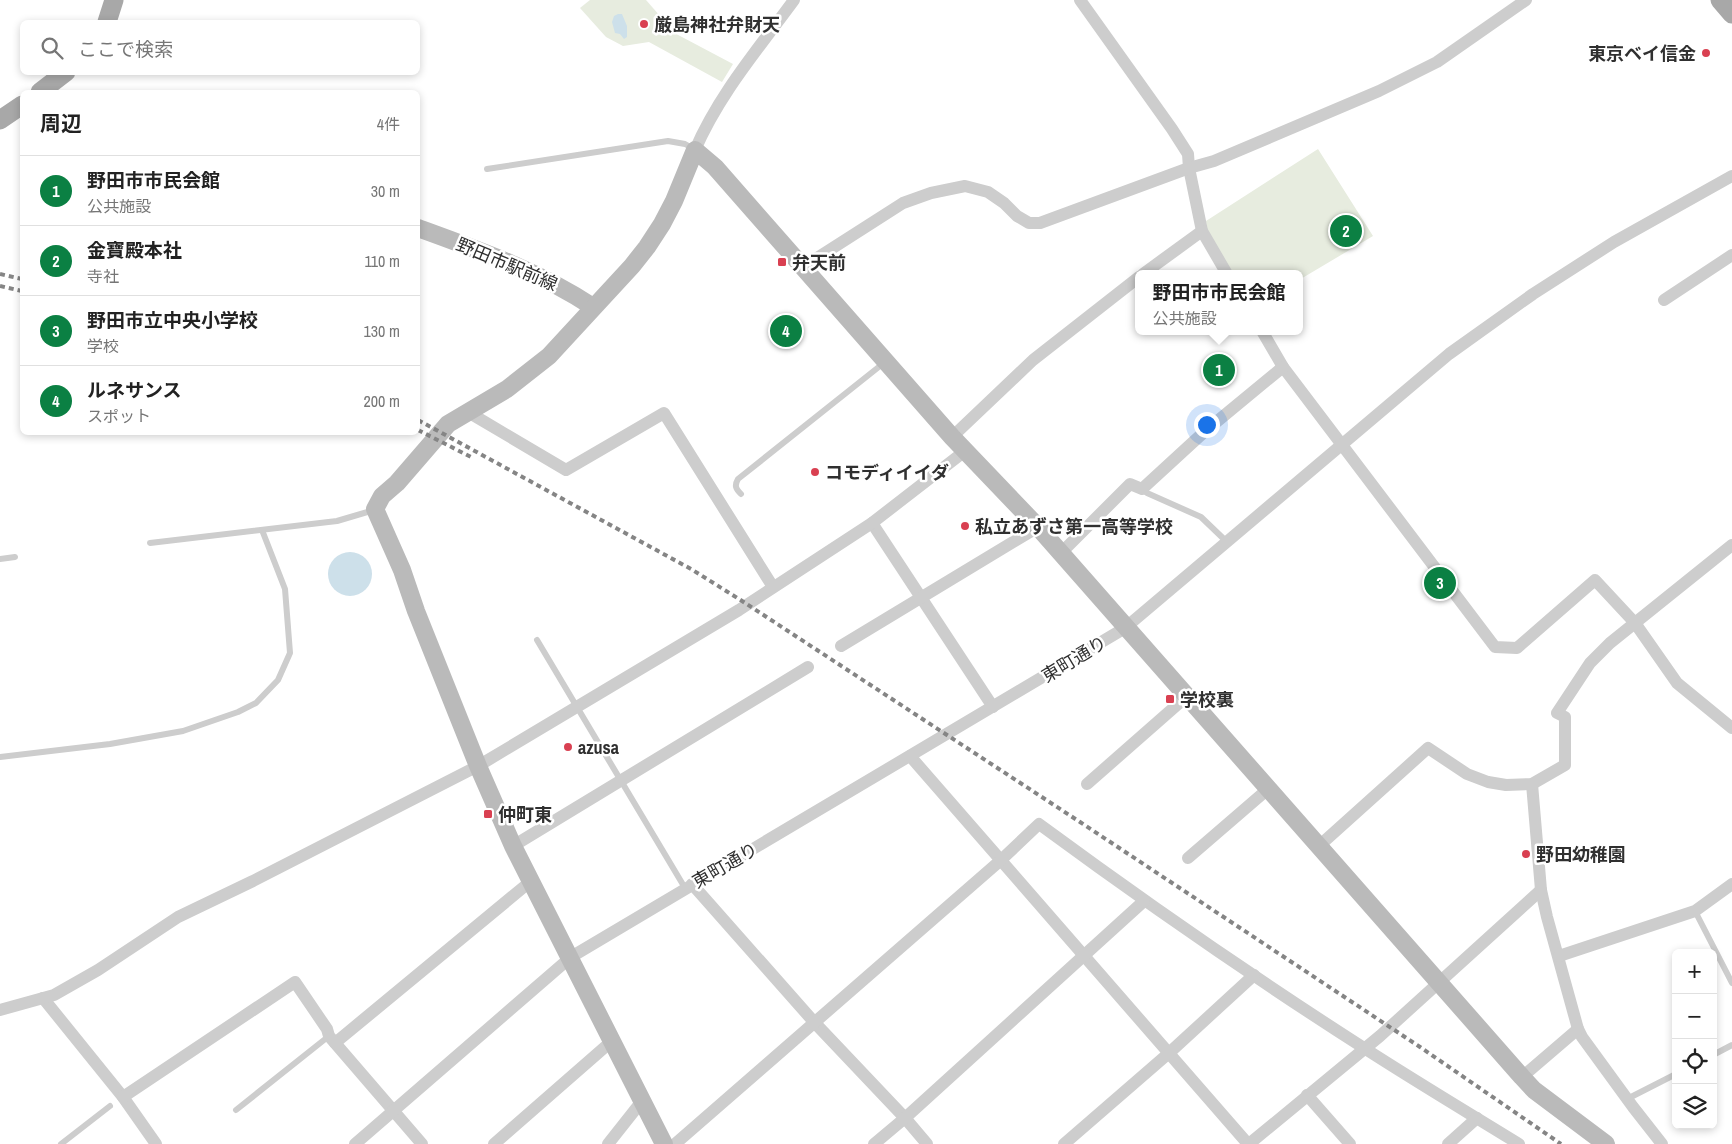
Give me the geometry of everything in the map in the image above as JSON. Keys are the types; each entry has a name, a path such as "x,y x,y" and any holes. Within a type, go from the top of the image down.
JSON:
{"main road":[{"path":"108,20 114,0"},
{"path":"1720,0 1732,14"},
{"path":"43,90 62,75"},
{"path":"0,120 20,106"}],"street":[{"path":"664,1144 571,957 513,846 478,766 416,611 402,570 375,509 382,496 397,483 448,424 507,389 548,356 642,253 662,224 674,201 704,130 724,94 794,0"},
{"path":"1080,0 1188,154 1189,168 1202,231 1225,270"},
{"path":"803,267 902,203 931,194 965,186 988,192 1004,203 1017,216 1029,223 1040,223 1189,168 1214,161 1379,91 1437,62 1526,0"},
{"path":"695,150 715,168 952,436 1038,528 1522,1077 1534,1090 1606,1144"},
{"name":"東町通り","path":"355,1144 571,957 1125,628 1449,354 1533,294 1614,242 1732,176"},
{"name":"野田市駅前線","path":"420,229 533,273 559,286 593,307"},
{"path":"1148,270 1202,231"},
{"path":"1664,300 1732,255"},
{"path":"952,436 1033,360 1135,280"},
{"path":"1264,335 1284,367 1496,647 1517,648 1595,580 1636,623 1677,683 1732,728"},
{"path":"1060,554 1130,484 1142,488 1203,433 1284,367"},
{"path":"468,412 566,470 664,413 774,587"},
{"path":"0,1010 54,995 98,970 178,917 253,881 478,766 739,610 872,523 966,451"},
{"path":"872,523 993,707"},
{"path":"841,646 1038,528"},
{"path":"1319,846 1428,748 1467,774 1488,782 1506,785 1532,784 1565,765 1565,717 1557,713 1590,662 1610,643 1732,545"},
{"path":"513,846 808,667"},
{"path":"1087,784 1186,697"},
{"path":"910,756 1249,1144 1363,1048 1380,1036 1437,982 1541,890"},
{"path":"1532,784 1541,890 1578,1029 1627,1099 1662,1144"},
{"path":"1188,858 1268,789"},
{"path":"675,1144 1001,860 1039,824 1144,901 1363,1048 1519,1144"},
{"path":"332,1039 531,881"},
{"path":"1559,956 1695,911 1732,884"},
{"path":"689,886 927,1144"},
{"path":"874,1144 1144,901"},
{"path":"1064,1144 1169,1053 1254,975"},
{"path":"123,1097 295,982 332,1039 422,1144"},
{"path":"43,998 123,1097 156,1144"},
{"path":"1522,1077 1578,1029"},
{"path":"494,1144 613,1040"},
{"path":"1307,1095 1350,1144"},
{"path":"608,1144 642,1101"},
{"path":"1448,1144 1477,1118"}],"lane":[{"path":"487,169 668,142 685,144 695,150"},
{"path":"741,494 736,489 735,484 738,479 886,361"},
{"path":"1142,488 1147,493 1201,517 1227,542"},
{"path":"150,543 337,521 375,509"},
{"path":"0,757 110,744 183,731 238,712 256,703 278,680 290,653 285,589 262,530"},
{"path":"0,559 15,557"},
{"path":"537,640 621,782 689,886"},
{"path":"1695,911 1732,983"},
{"path":"236,1110 332,1039"},
{"path":"1717,1053 1732,1045"},
{"path":"1627,1099 1672,1076"},
{"path":"60,1144 110,1106"}],"shaded area":[{"path":"590,0 646,0 660,16 665,28 733,64 722,82 649,42 623,46 606,37 580,8"},
{"path":"1318,149 1373,236 1303,278 1303,270 1231,270 1207,230 1206,221"}],"water":[{"path":"622,14 627,26 627,37 624,39 620,34 615,33 612,22 614,16"},
{"path":"350,552 362,556 368,562 372,574 368,586 362,592 350,596 338,592 332,586 328,574 332,562 338,556"}],"railway":[{"path":"0,274 20,279"},
{"path":"0,286 20,291"},
{"path":"420,421 691,569 739,599 1420,1047 1561,1144"},
{"path":"420,431 471,457"}],"place":[{"name":"厳島神社弁財天","path":"644,24"},
{"name":"東京ベイ信金","path":"1706,53"},
{"name":"金寶殿本社","path":"1346,231"},
{"name":"弁天前","path":"782,262"},
{"name":"ルネサンス","path":"786,331"},
{"name":"野田市市民会館","path":"1219,370"},
{"name":"コモディイイダ","path":"815,472"},
{"name":"私立あずさ第一高等学校","path":"965,526"},
{"name":"野田市立中央小学校","path":"1440,583"},
{"name":"学校裏","path":"1170,699"},
{"name":"azusa","path":"568,747"},
{"name":"仲町東","path":"488,814"},
{"name":"野田幼稚園","path":"1526,854"}]}
